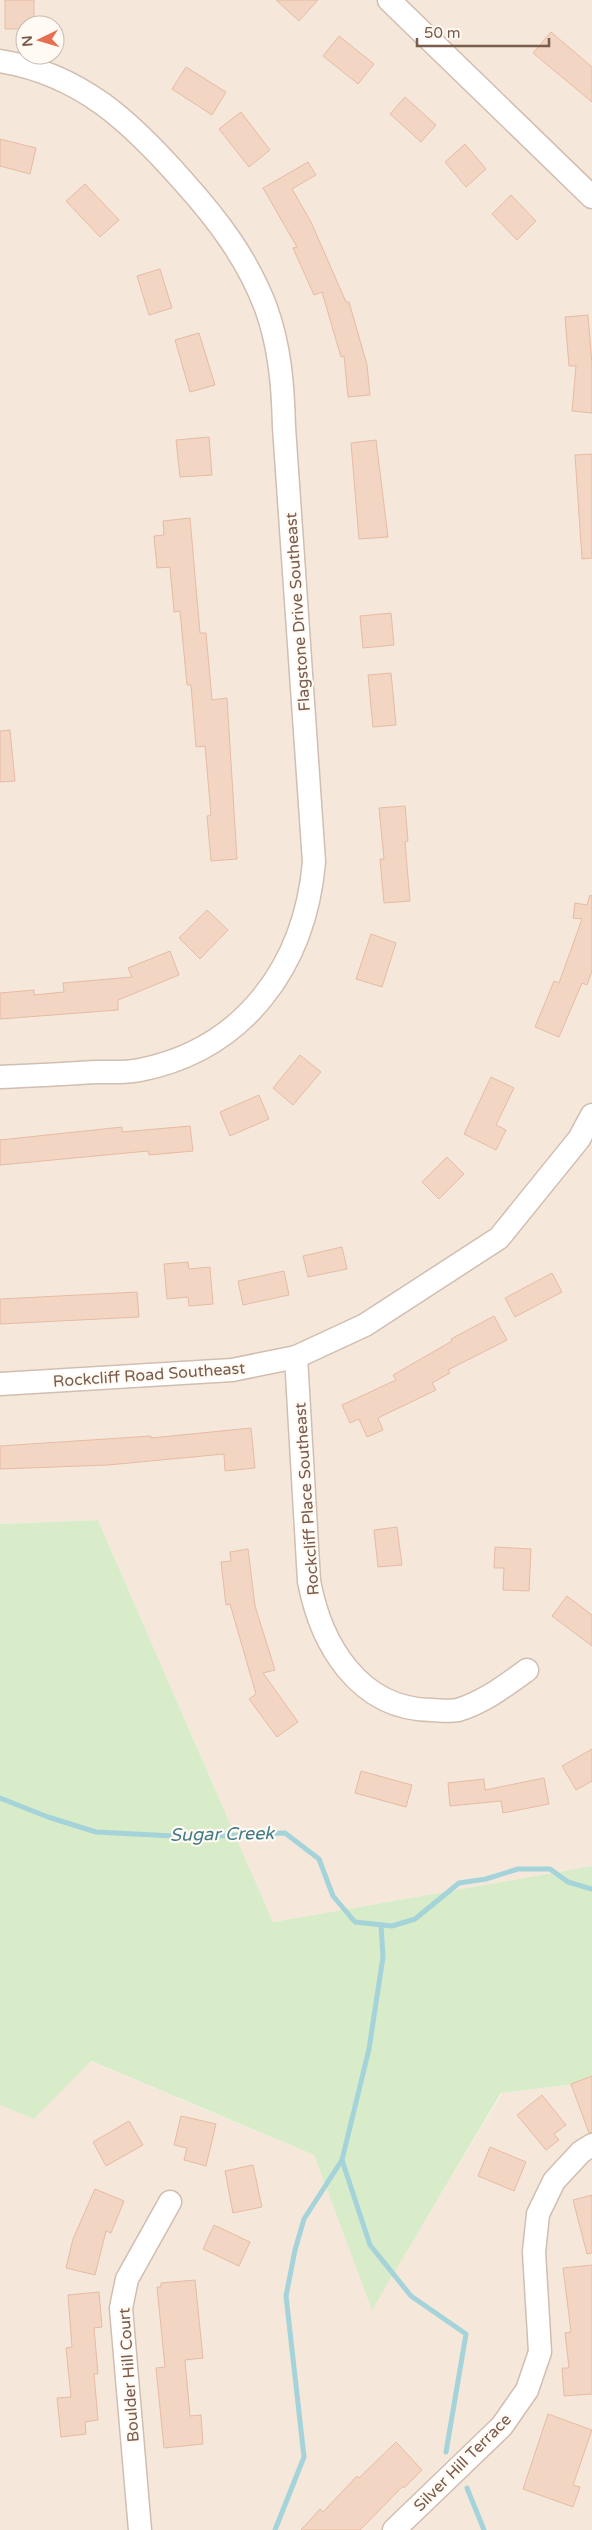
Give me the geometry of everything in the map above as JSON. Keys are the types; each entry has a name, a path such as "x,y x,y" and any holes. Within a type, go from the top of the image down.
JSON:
{"street":[{"path":"389,0 592,197"},
{"name":"Flagstone Drive Southeast","path":"0,61 54,76 100,101 122,117 150,144 215,217 244,261 266,309 274,334 283,386 284,427 314,862 307,914 286,963 255,1006 214,1040 167,1063 139,1070 0,1077"},
{"name":"Rockcliff Road Southeast","path":"0,1384 232,1370 296,1357 365,1325 499,1238 579,1139 592,1115"},
{"name":"Rockcliff Place Southeast","path":"296,1357 309,1581 317,1615 336,1655 352,1676 383,1700 416,1710 456,1710 495,1694 526,1670"},
{"name":"Silver Hill Terrace","path":"394,2530 502,2426 528,2390 540,2352 534,2252 538,2214 554,2181 580,2152 592,2144"},
{"name":"Boulder Hill Court","path":"140,2530 122,2308 127,2279 170,2202"}],"shaded area":[{"path":"0,0 592,0 592,1866 273,1922 98,1520 0,1524"},
{"path":"90,2061 314,2155 372,2309 502,2093 592,2082 592,2530 0,2530 0,2105 35,2118"}],"green space":[{"path":"98,1520 273,1922 592,1866 592,2082 501,2093 372,2310 314,2155 91,2061 34,2119 0,2105 0,1524"}],"building":[{"path":"5,0 34,0 34,15 15,15 15,29 5,29"},
{"path":"276,0 318,0 299,21"},
{"path":"551,32 592,67 592,102 533,53"},
{"path":"339,36 374,64 358,84 323,56"},
{"path":"186,67 226,92 212,115 172,89"},
{"path":"405,97 436,125 421,142 390,114"},
{"path":"241,112 270,150 249,167 219,129"},
{"path":"0,139 36,148 30,174 0,166"},
{"path":"465,144 486,169 466,187 445,162"},
{"path":"308,162 316,175 292,189 311,222 346,302 349,302 367,365 370,395 348,397 344,356 341,357 322,292 314,295 293,248 297,247 263,188"},
{"path":"85,184 119,220 100,237 66,201"},
{"path":"511,195 536,221 517,240 492,214"},
{"path":"160,269 172,308 149,315 137,276"},
{"path":"588,315 592,364 592,413 572,411 576,366 569,366 565,317"},
{"path":"199,333 215,385 190,392 175,340"},
{"path":"209,437 212,475 180,477 176,440"},
{"path":"376,440 388,537 359,539 351,443"},
{"path":"592,454 592,558 582,559 575,455"},
{"path":"190,518 200,633 206,633 212,700 227,698 237,859 211,861 207,816 211,815 205,746 196,747 191,685 187,685 180,611 174,612 170,567 157,568 154,536 164,535 163,521"},
{"path":"391,613 394,645 363,648 360,616"},
{"path":"391,673 396,725 373,727 368,675"},
{"path":"10,730 15,781 0,782 0,731"},
{"path":"405,806 408,841 405,842 410,901 384,903 380,859 384,859 379,808"},
{"path":"590,895 592,896 592,971 587,985 582,983 559,1037 535,1027 554,981 559,983 582,919 573,918 575,903 587,905"},
{"path":"207,910 228,930 200,959 179,938"},
{"path":"371,934 396,943 382,987 356,979"},
{"path":"170,951 179,975 118,1000 118,1010 0,1019 0,993 34,990 34,995 64,992 63,983 132,977 128,968"},
{"path":"300,1055 321,1072 293,1105 273,1088"},
{"path":"491,1077 514,1088 496,1125 506,1130 496,1150 464,1134"},
{"path":"259,1095 269,1119 230,1136 220,1112"},
{"path":"190,1126 193,1151 149,1155 148,1151 0,1165 0,1140 122,1127 122,1132"},
{"path":"447,1157 464,1174 439,1199 422,1182"},
{"path":"342,1247 347,1269 308,1277 303,1256"},
{"path":"188,1262 189,1269 210,1267 213,1304 189,1306 188,1297 167,1299 164,1264"},
{"path":"284,1271 289,1295 243,1305 238,1281"},
{"path":"552,1273 562,1292 515,1317 505,1298"},
{"path":"137,1292 139,1317 0,1324 0,1299"},
{"path":"494,1316 507,1340 448,1370 450,1373 432,1383 436,1390 378,1418 383,1430 367,1437 359,1419 350,1423 342,1405 396,1380 393,1375 452,1341 451,1339"},
{"path":"251,1428 255,1468 225,1471 224,1454 108,1465 0,1469 0,1446 151,1436 151,1438"},
{"path":"397,1527 402,1565 378,1567 374,1530"},
{"path":"495,1547 531,1549 529,1591 503,1590 504,1568 494,1568"},
{"path":"248,1549 255,1606 275,1670 263,1673 298,1722 277,1737 249,1699 256,1694 230,1604 226,1605 221,1562 231,1561 230,1552"},
{"path":"567,1596 592,1615 592,1646 552,1616"},
{"path":"592,1749 592,1781 576,1790 562,1766"},
{"path":"361,1771 412,1785 406,1807 355,1793"},
{"path":"544,1778 549,1804 503,1813 501,1801 450,1806 448,1783 484,1779 485,1790"},
{"path":"592,2076 592,2132 589,2133 571,2084"},
{"path":"542,2095 566,2125 554,2134 559,2140 546,2150 517,2115"},
{"path":"181,2116 216,2124 206,2166 184,2160 187,2148 174,2145"},
{"path":"129,2121 143,2145 106,2166 93,2142"},
{"path":"490,2147 526,2162 514,2191 478,2176"},
{"path":"253,2165 262,2207 233,2213 225,2171"},
{"path":"95,2189 124,2201 111,2233 106,2231 95,2275 66,2268 73,2239"},
{"path":"592,2195 592,2253 587,2254 573,2200"},
{"path":"214,2225 250,2242 239,2266 203,2249"},
{"path":"592,2265 592,2394 564,2396 562,2368 569,2368 565,2333 571,2332 563,2268"},
{"path":"195,2280 203,2358 185,2360 190,2416 201,2415 203,2444 164,2448 156,2368 165,2367 157,2287 161,2287 161,2283"},
{"path":"99,2292 102,2327 94,2328 98,2374 94,2374 98,2420 85,2422 86,2434 61,2437 57,2398 71,2397 66,2348 72,2347 68,2295"},
{"path":"548,2414 592,2430 573,2485 580,2487 573,2507 523,2489"},
{"path":"396,2442 422,2470 404,2488 403,2486 360,2530 301,2530 320,2509 323,2512 357,2476 359,2478"}],"waterway":[{"name":"Sugar Creek","path":"0,1798 48,1817 96,1832 193,1837 285,1833 319,1859 333,1896 355,1922 392,1926 415,1919 459,1883 486,1879 518,1869 550,1869 568,1882 592,1889"},
{"path":"275,2530 304,2457 286,2296 295,2250 304,2219 342,2160 369,2049 383,1957 381,1925"},
{"path":"342,2160 370,2245 411,2296 466,2334 446,2452"},
{"path":"467,2488 484,2530"}]}
